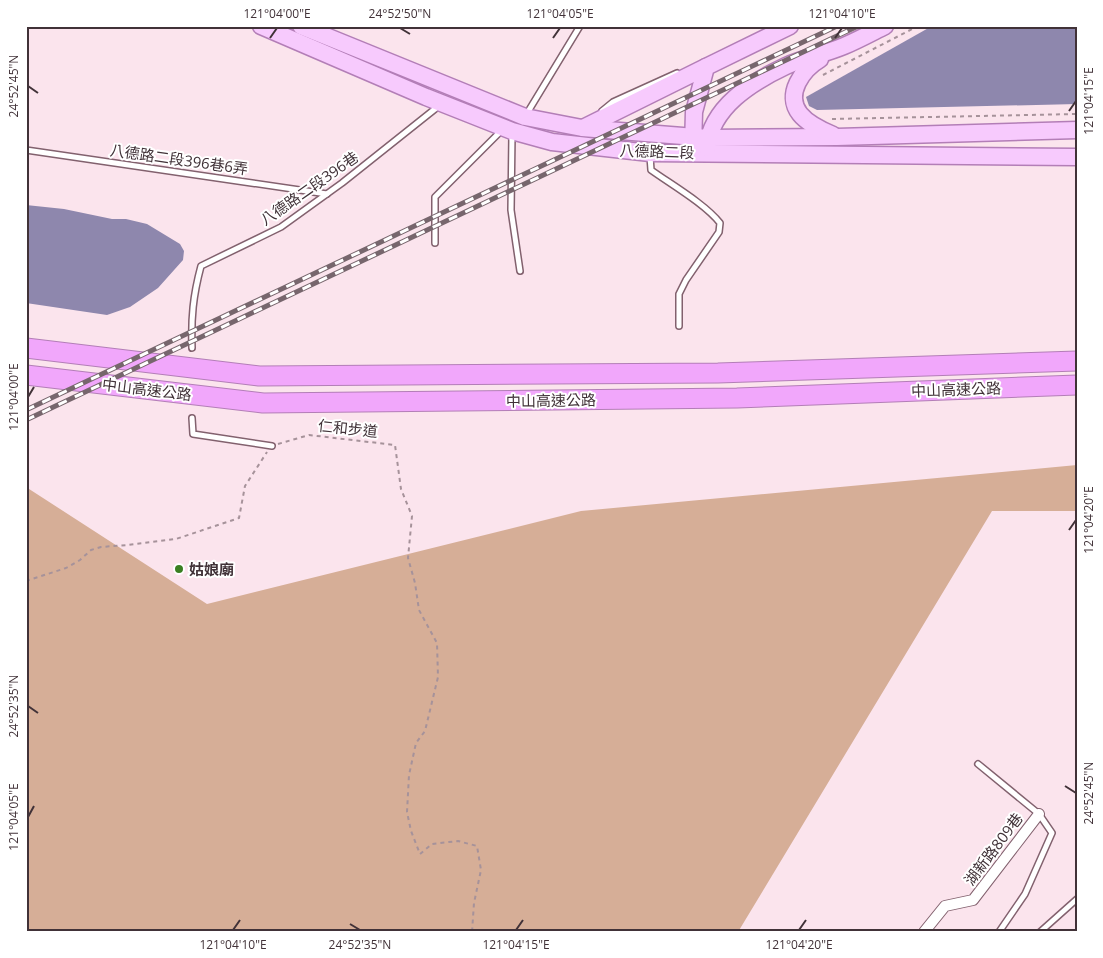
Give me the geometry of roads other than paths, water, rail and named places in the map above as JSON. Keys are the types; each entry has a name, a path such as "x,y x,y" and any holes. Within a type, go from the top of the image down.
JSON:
{"highway":[{"name":"中山高速公路","path":"26,348 259,376 718,373 1077,360"},
{"name":"中山高速公路","path":"26,375 263,403 737,398 1077,385"}],"main road":[{"name":"八德路二段","path":"261,26 322,44 525,117 582,128 700,145 1077,157"},
{"name":"八德路二段","path":"301,26 322,44 442,104 508,130 552,142 650,153 700,145 837,137 1077,130"},
{"path":"837,137 810,123 799,113 794,100 796,87 802,73 813,63 843,46 885,26"},
{"path":"582,128 783,27"},
{"path":"700,145 719,116 733,100 755,83 786,66 843,46"},
{"path":"700,145 694,112 706,67"}],"street":[{"name":"湖新路809巷","path":"924,932 945,906 973,900 1039,814"}],"lane":[{"path":"525,117 580,26"},
{"path":"734,46 783,27"},
{"path":"582,128 612,102 682,70"},
{"name":"八德路二段396巷","path":"192,348 191,320 193,296 201,266 281,227 327,194 442,104"},
{"path":"435,244 435,197 508,130"},
{"path":"508,130 511,210 520,271"},
{"name":"八德路二段396巷6弄","path":"26,150 327,194"},
{"path":"650,153 652,170 704,208 720,223 719,232 686,280 679,294 679,326"},
{"path":"192,418 193,434 272,446"},
{"path":"978,764 1039,814 1052,832 1025,894 999,932"},
{"path":"1040,932 1077,899"}],"railway":[{"path":"26,410 837,26"},
{"path":"26,420 858,26"}],"place":[{"name":"姑娘廟","path":"179,569"}]}
